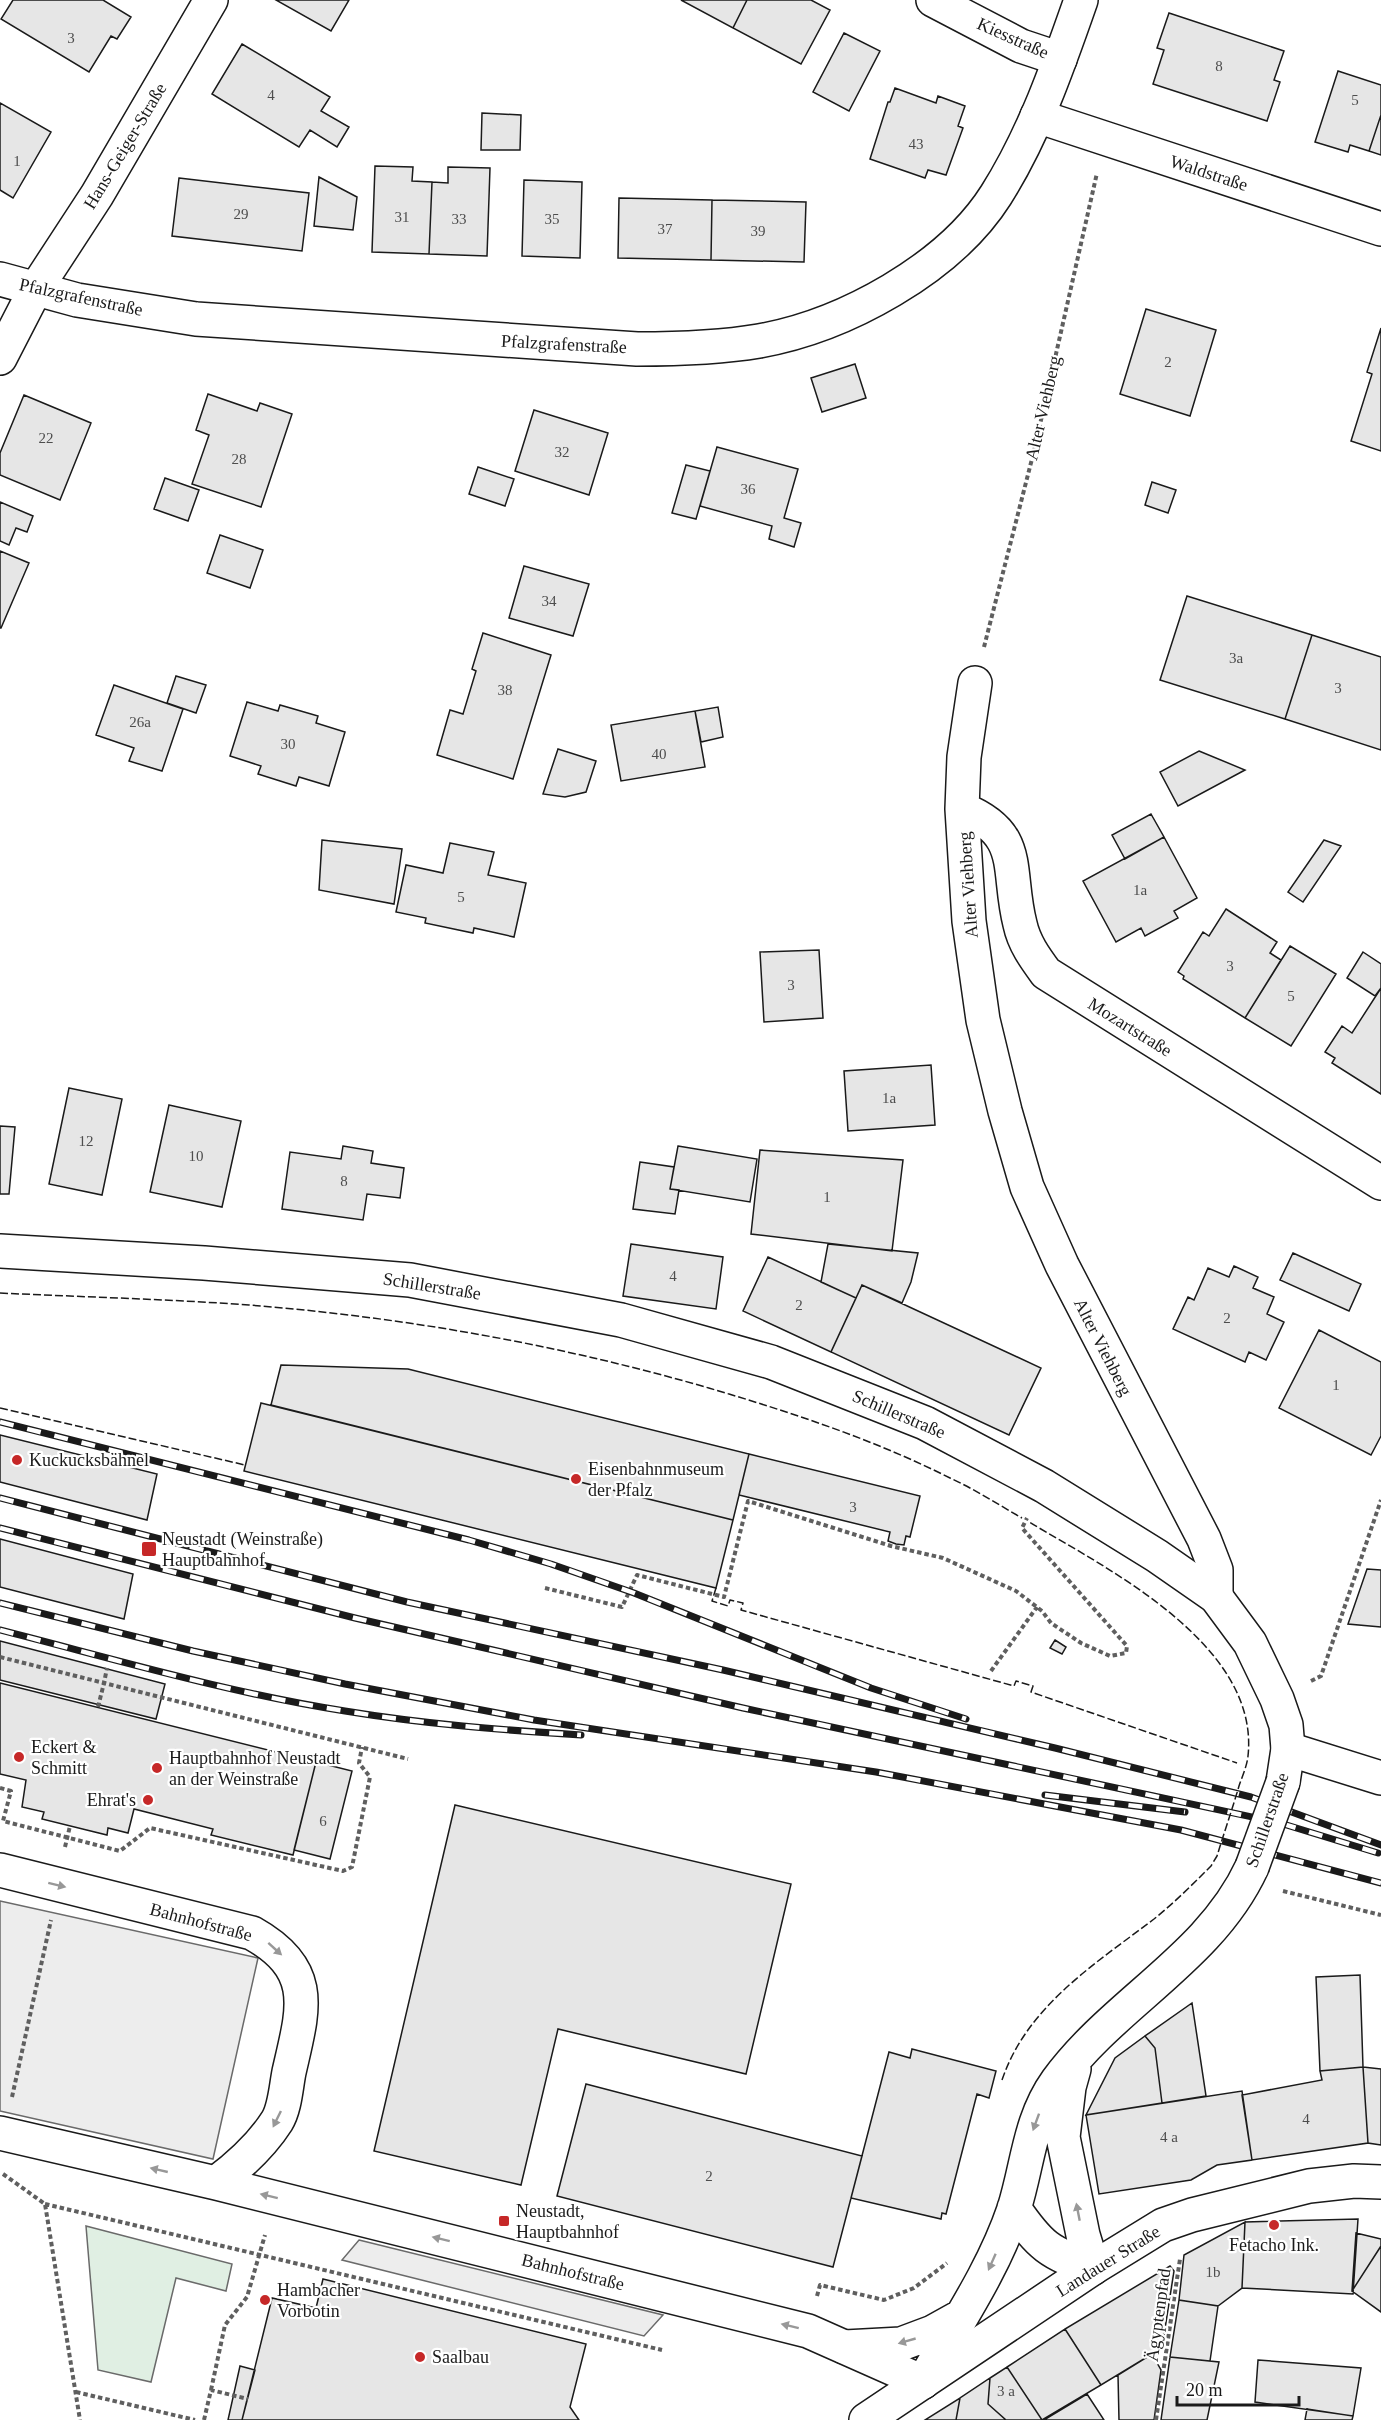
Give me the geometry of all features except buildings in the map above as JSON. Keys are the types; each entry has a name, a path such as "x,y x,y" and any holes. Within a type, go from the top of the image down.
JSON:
{"street":[{"name":"Hans-Geiger-Straße","path":"0,358 35,290 97,195 211,0"},
{"name":"Kiesstraße","path":"933,0 1021,46 1060,59"},
{"name":"Pfalzgrafenstraße","path":"0,279 35,290 116,308 196,319 529,343 692,349 761,341 801,330 873,300 908,280 961,239 996,195 1038,116 1081,0"},
{"name":"Waldstraße","path":"1038,116 1381,230"},
{"name":"Alter Viehberg","path":"975,683 964,757 962,809 969,921 983,1020 1005,1111 1028,1187 1062,1265 1204,1539 1216,1570 1216,1597"},
{"name":"Mozartstraße","path":"962,809 981,816 994,825 1008,845 1020,925 1030,950 1046,973 1381,1183"},
{"name":"Schillerstraße","path":"0,1251 204,1263 410,1280 621,1320 771,1362 925,1423 1044,1485 1157,1556 1216,1597 1250,1643 1277,1699 1286,1725 1288,1749 1283,1782 1248,1874 1232,1904 1208,1935 1107,2025 1078,2056 1042,2103 1029,2141 1014,2208 990,2266 923,2382"},
{"path":"1288,1749 1381,1778"},
{"name":"Bahnhofstraße","path":"0,1870 252,1933 268,1942 293,1970 301,1990 303,2011 279,2118 250,2155 216,2183"},
{"name":"Schillerstraße","path":"1078,2056 1069,2087 1063,2137 1083,2235 1093,2268"},
{"name":"Bahnhofstraße","path":"2,2134 216,2183 808,2331 923,2382"},
{"name":"Landauer Straße","path":"866,2420 1093,2268 1163,2225 1192,2215 1309,2186 1354,2181 1381,2182"},
{"path":"1014,2208 1041,2245 1070,2261 1093,2268"},
{"path":"844,2347 901,2344 933,2332 960,2318"}],"path":[{"name":"Alter Viehberg","path":"975,683 1036,440 1104,139"},
{"path":"1321,1676 1381,1500"},
{"path":"545,1588 622,1606 637,1575 724,1597 748,1501 891,1546 943,1558 1016,1591 1037,1607 1051,1623 1081,1642 1110,1656 1126,1653 1127,1646 1026,1530"},
{"path":"991,1671 1037,1607"},
{"path":"0,1657 408,1759"},
{"path":"98,1707 107,1668"},
{"path":"0,1788 11,1791 3,1821 120,1851 150,1828 343,1871 352,1867 370,1777 359,1763 362,1748"},
{"path":"2,2134 70,1826"},
{"path":"1248,1874 1381,1915"},
{"path":"0,2172 45,2204 663,2349"},
{"path":"204,2420 225,2325 247,2297 277,2198"},
{"path":"45,2204 80,2420"},
{"name":"Ägyptenpfad","path":"1156,2420 1180,2257 1192,2215"},
{"path":"808,2331 820,2285 884,2301 914,2288 952,2257"},
{"path":"211,2390 248,2399"},
{"path":"76,2392 195,2420"}],"green space":[{"path":"86,2226 232,2264 226,2291 176,2278 151,2382 98,2370"}],"shaded area":[{"path":"0,1901 258,1958 213,2159 0,2111"},
{"path":"359,2240 663,2315 644,2336 342,2260"}],"railway":[{"path":"0,1422 469,1540 551,1564 634,1593 871,1688 966,1719"},
{"path":"0,1498 407,1602 723,1670 1055,1748 1251,1797 1381,1845"},
{"path":"0,1528 355,1618 743,1708 1280,1823 1378,1853"},
{"path":"0,1603 193,1651 345,1684 534,1720 876,1772 1181,1830 1381,1883"},
{"path":"0,1630 172,1675 302,1704 434,1723 581,1735"},
{"path":"1045,1795 1185,1812"}],"fence":[{"path":"0,1293 218,1303 310,1311 431,1326 552,1349 670,1377 842,1432 925,1466 970,1488 1022,1518"},
{"path":"0,1408 245,1465"},
{"path":"1002,2080 1013,2054 1028,2030 1046,2008 1087,1970 1161,1913 1211,1866 1217,1856 1248,1756 1245,1716 1230,1679 1205,1646 1173,1615 1136,1587 1029,1522"},
{"path":"716,1588 712,1601 728,1606 730,1600 743,1603 741,1610 1014,1686 1016,1681 1033,1686 1031,1692 1237,1763"}],"place":[{"name":"Kuckucksbähnel","path":"17,1460"},
{"name":"Eisenbahnmuseum der Pfalz","path":"576,1479"},
{"name":"Neustadt (Weinstraße) Hauptbahnhof","path":"149,1549"},
{"name":"Eckert & Schmitt","path":"19,1757"},
{"name":"Hauptbahnhof Neustadt an der Weinstraße","path":"157,1768"},
{"name":"Ehrat's","path":"148,1800"},
{"name":"Neustadt, Hauptbahnhof","path":"504,2221"},
{"name":"Fetacho Ink.","path":"1274,2225"},
{"name":"Hambacher Vorbotin","path":"265,2300"},
{"name":"Saalbau","path":"420,2357"}]}
